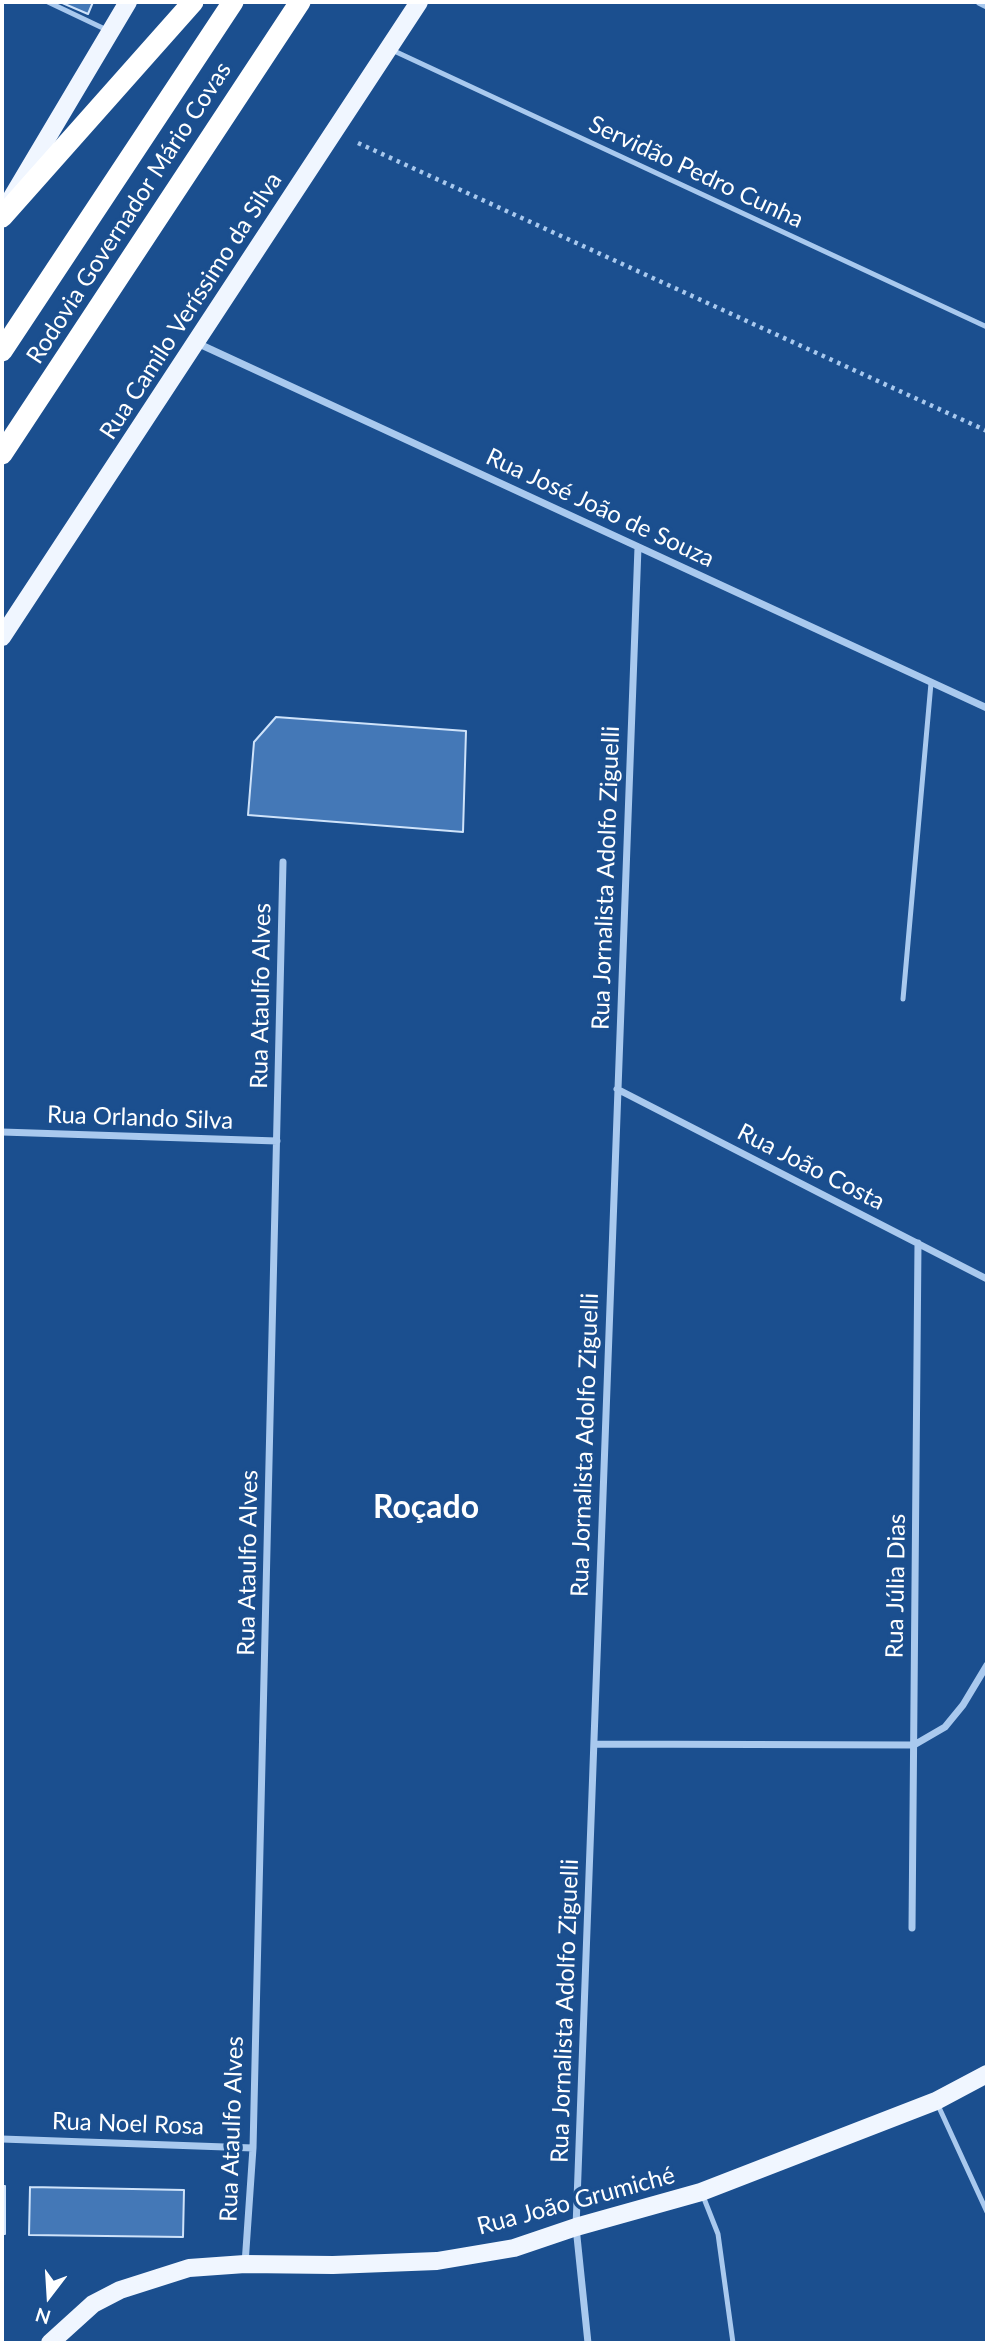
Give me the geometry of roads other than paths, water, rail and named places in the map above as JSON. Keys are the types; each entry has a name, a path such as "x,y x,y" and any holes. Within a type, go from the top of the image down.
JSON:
{"highway":[{"path":"2,216 193,2"},
{"name":"Rodovia Governador Mário Covas","path":"2,351 233,2"},
{"name":"Rodovia Governador Mário Covas","path":"2,453 300,2"}],"main road":[{"path":"2,216 128,2"},
{"name":"Rua Camilo Veríssimo da Silva","path":"2,637 419,2"},
{"name":"Rua João Grumiché","path":"50,2343 93,2304 120,2290 189,2268 245,2264 437,2261 514,2248 576,2227 701,2192 936,2101 987,2074"}],"street":[{"path":"978,2 987,6"},
{"name":"Rua José João de Souza","path":"196,343 987,708"},
{"name":"Rua Jornalista Adolfo Ziguelli","path":"588,2343 576,2227 638,547"},
{"name":"Rua Ataulfo Alves","path":"245,2264 253,2148 283,862"},
{"name":"Rua João Costa","path":"617,1089 987,1279"},
{"name":"Rua Orlando Silva","path":"2,1132 277,1142"},
{"name":"Rua Júlia Dias","path":"912,1928 918,1243"},
{"path":"594,1744 914,1745 945,1727 963,1705 987,1665"},
{"name":"Rua Noel Rosa","path":"2,2139 253,2148"}],"lane":[{"path":"48,2 109,31"},
{"name":"Servidão Pedro Cunha","path":"389,48 987,327"},
{"path":"903,999 932,683"},
{"path":"936,2101 987,2212"},
{"path":"701,2192 718,2234 733,2343"}],"district":[{"name":"Roçado","path":"426,1508"}]}
